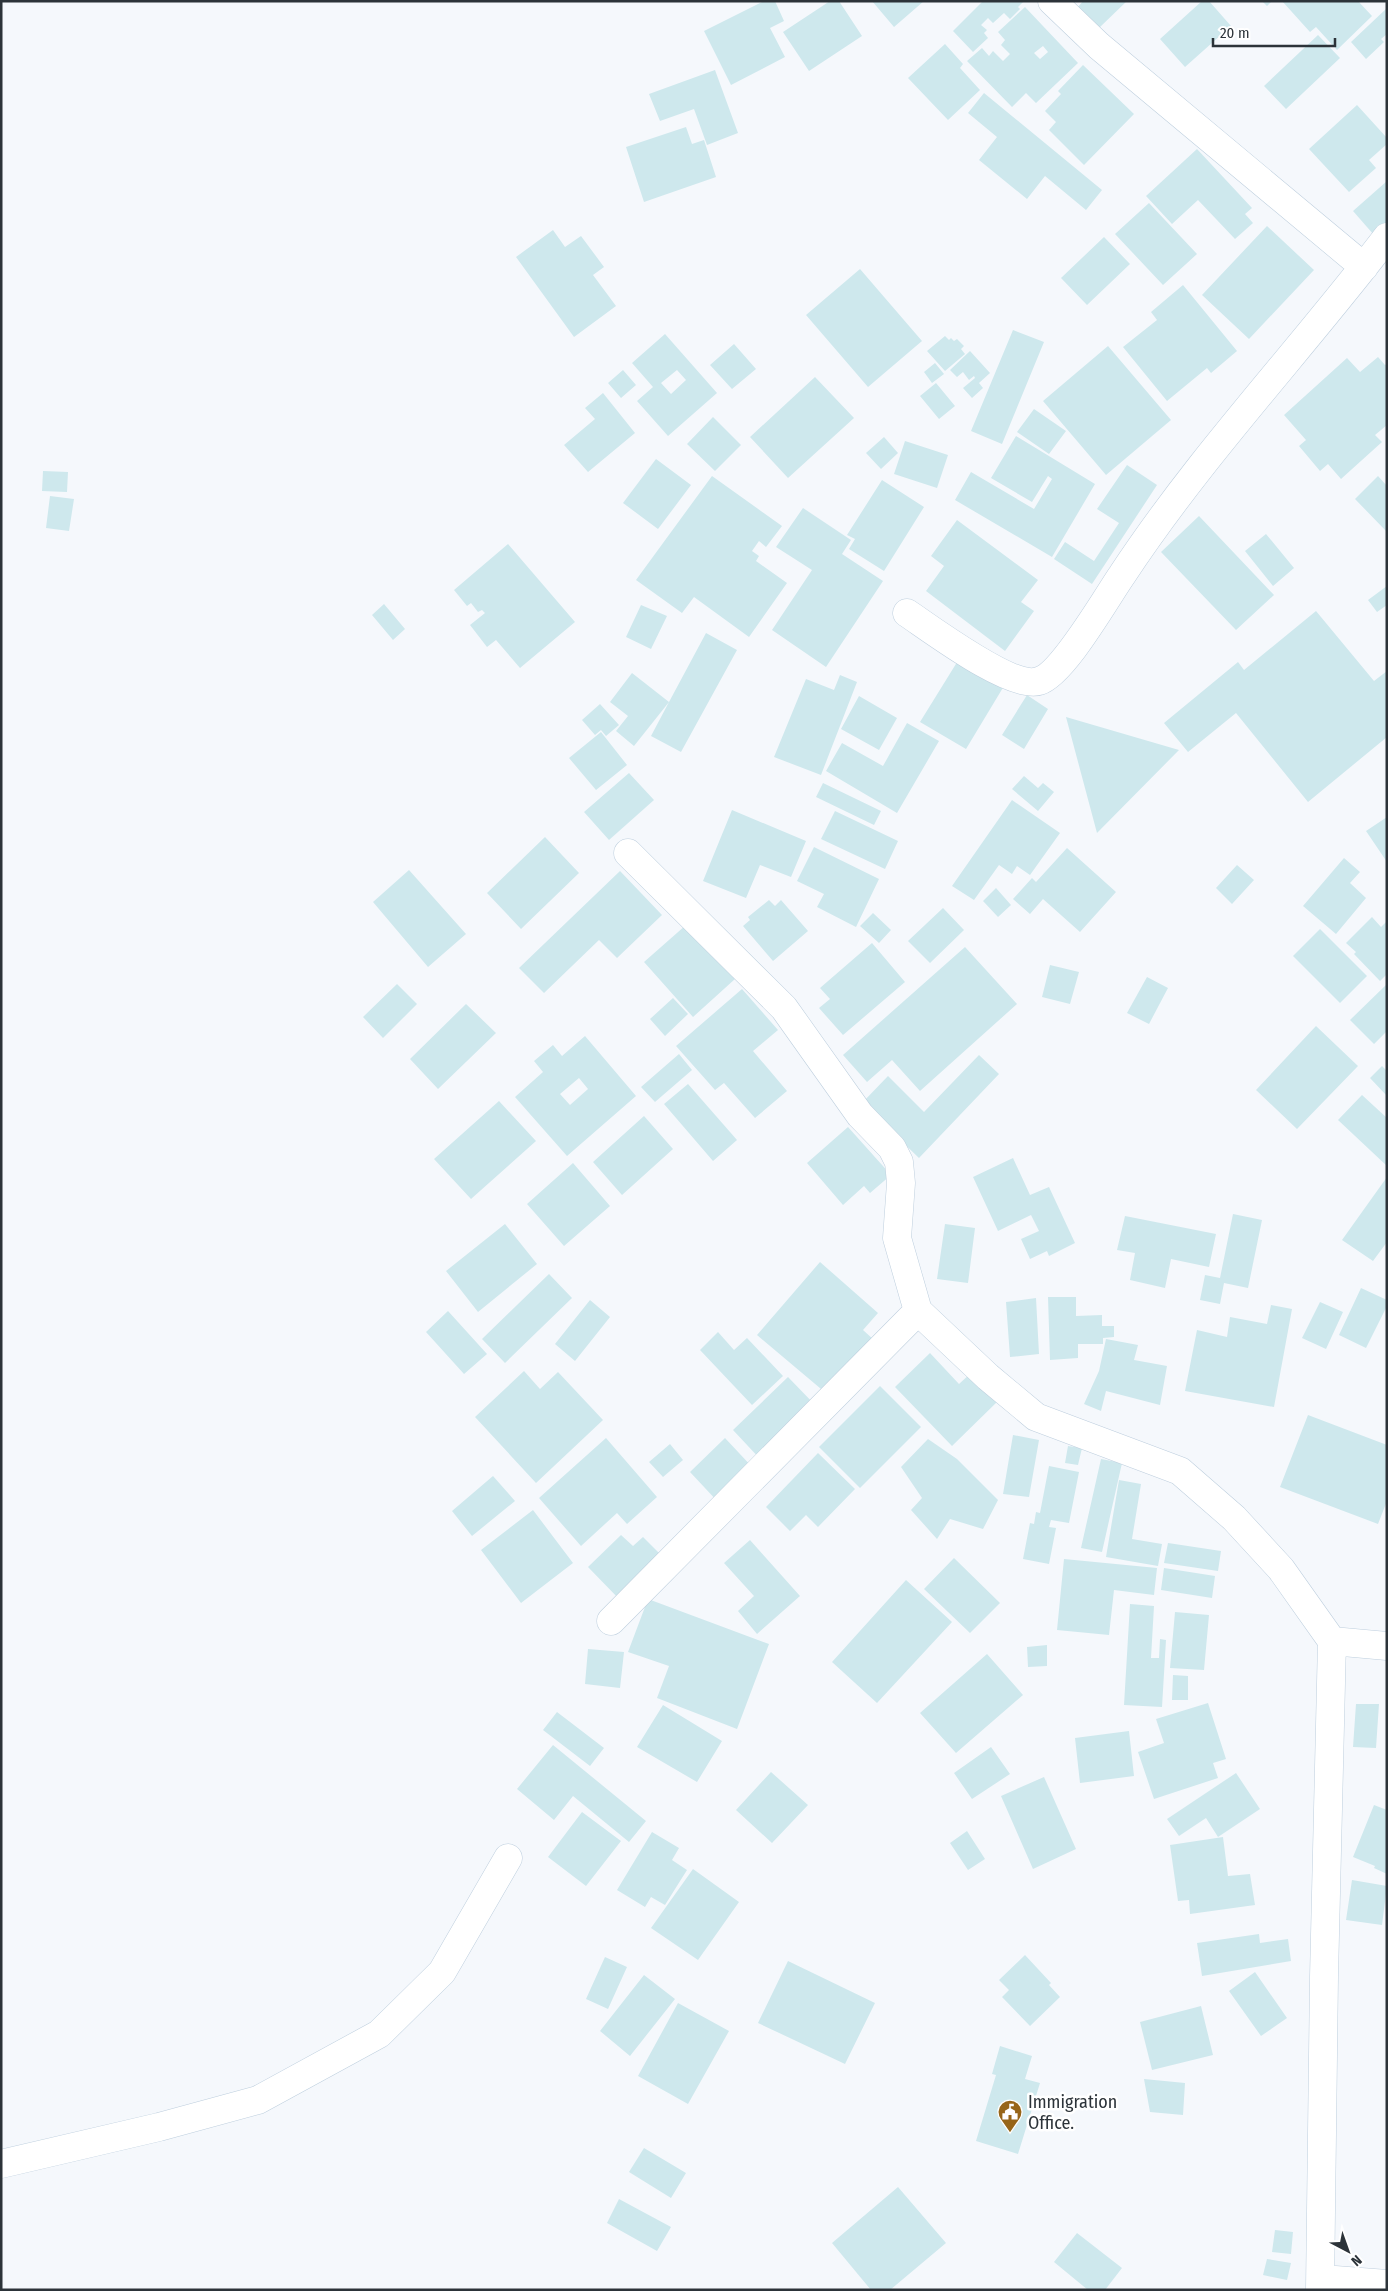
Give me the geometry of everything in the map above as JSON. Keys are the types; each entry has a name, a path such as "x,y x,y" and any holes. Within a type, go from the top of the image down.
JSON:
{"street":[{"path":"1052,1 1099,46 1364,267"},
{"path":"907,613 990,667 1023,682 1038,681 1048,675 1073,649 1155,525 1263,388 1364,267 1387,236"},
{"path":"628,853 784,1008 860,1115 892,1148 899,1162 901,1183 897,1238 918,1311 988,1377 1036,1417 1180,1471 1234,1518 1281,1569 1332,1641 1324,1977 1321,2284 1387,2284"},
{"path":"611,1622 918,1311"},
{"path":"1332,1641 1387,1646"},
{"path":"1,2164 159,2127 258,2100 379,2034 442,1972 508,1858"}],"building":[{"path":"764,1 775,1 784,21 770,28 785,57 731,85 704,31"},
{"path":"830,1 839,1 862,36 809,71 783,32"},
{"path":"872,1 924,1 894,27"},
{"path":"983,1 1024,1 1018,7 1020,9 1010,19 1004,13 993,23 988,18 981,25 987,30 984,33 988,38 973,52 953,31"},
{"path":"1083,1 1127,1 1099,28 1078,7"},
{"path":"1202,1 1209,1 1231,26 1185,67 1160,39"},
{"path":"1262,1 1272,1 1267,6"},
{"path":"1282,1 1358,1 1372,16 1337,50 1316,27 1310,32"},
{"path":"1025,7 1078,63 1036,103 1026,93 1012,107 967,61 982,48 989,56 993,51 1003,61 1010,54 1001,45 1005,40 998,32","holes":["1043,46 1048,52 1040,59 1034,53"]},
{"path":"1387,8 1387,34 1381,39 1384,42 1366,59 1351,42"},
{"path":"1318,35 1340,58 1286,109 1264,86"},
{"path":"945,44 963,64 960,68 980,90 948,120 908,78"},
{"path":"1083,65 1134,114 1084,165 1049,130 1056,122 1045,111 1061,94 1058,91"},
{"path":"715,70 738,133 707,145 694,109 660,121 649,94"},
{"path":"984,93 1102,190 1086,210 1045,176 1027,199 979,160 997,137 968,113"},
{"path":"1357,105 1387,138 1387,144 1369,160 1376,168 1349,192 1309,149"},
{"path":"686,127 692,144 704,140 716,177 644,202 626,147"},
{"path":"1197,149 1252,208 1245,214 1253,223 1235,239 1198,200 1172,224 1146,196"},
{"path":"1387,181 1387,224 1374,235 1353,211"},
{"path":"1149,203 1197,254 1163,285 1115,234"},
{"path":"1267,226 1314,270 1249,339 1202,295"},
{"path":"553,230 565,247 581,236 604,267 593,275 616,306 574,337 516,257"},
{"path":"1104,237 1130,264 1087,305 1061,278"},
{"path":"860,269 922,341 868,387 806,315"},
{"path":"1183,285 1237,351 1211,373 1207,368 1167,401 1123,347 1157,320 1151,312"},
{"path":"1013,330 1044,342 1002,444 971,431"},
{"path":"665,334 717,393 668,436 637,401 653,387 632,363","holes":["677,370 686,380 671,394 661,383"]},
{"path":"945,336 949,340 951,338 954,341 957,339 964,346 961,349 965,354 945,371 927,351"},
{"path":"734,344 756,369 732,389 710,365"},
{"path":"1108,346 1171,420 1106,475 1043,401"},
{"path":"970,351 990,373 979,383 983,388 972,398 963,388 975,378 974,376 969,380 963,372 957,377 950,370"},
{"path":"1378,357 1385,365 1387,364 1387,425 1375,435 1382,442 1341,479 1328,464 1320,471 1299,446 1306,440 1284,415 1347,358 1360,372"},
{"path":"935,363 944,374 932,383 924,372"},
{"path":"623,370 636,385 621,398 608,383"},
{"path":"815,377 854,418 788,478 750,437"},
{"path":"936,383 955,406 939,419 920,396"},
{"path":"603,393 635,433 588,472 564,445 595,419 585,408"},
{"path":"1034,409 1066,431 1049,454 1017,432"},
{"path":"713,417 741,445 715,471 687,444"},
{"path":"1016,436 1095,484 1052,557 955,500 971,472 1034,509 1052,479 1048,476 1032,502 991,478"},
{"path":"884,437 898,453 881,469 866,453"},
{"path":"905,441 948,455 937,488 894,474"},
{"path":"656,459 691,485 658,529 623,503"},
{"path":"1127,465 1157,485 1092,584 1054,559 1065,542 1094,561 1119,523 1097,509"},
{"path":"43,471 68,472 67,492 42,491"},
{"path":"712,476 782,526 766,547 759,541 752,551 759,556 756,561 787,583 749,637 694,597 682,613 636,580"},
{"path":"1378,476 1387,486 1387,532 1355,499"},
{"path":"882,480 924,507 884,571 849,549 855,539 847,535"},
{"path":"50,496 74,499 69,531 46,528"},
{"path":"803,508 851,540 842,554 883,581 826,667 772,630 812,570 776,547"},
{"path":"1199,516 1274,595 1236,630 1161,552"},
{"path":"957,520 1038,580 1021,602 1034,611 1005,651 926,591 944,566 931,556"},
{"path":"1266,534 1294,568 1273,586 1245,551"},
{"path":"508,544 575,622 520,668 496,640 487,647 470,625 485,613 482,610 478,612 471,603 467,606 454,590"},
{"path":"1387,586 1387,605 1377,612 1368,600"},
{"path":"384,604 405,629 393,640 372,615"},
{"path":"641,605 667,616 651,649 626,637"},
{"path":"1316,611 1374,681 1387,671 1387,737 1308,802 1236,713 1188,752 1164,723 1238,662 1244,670"},
{"path":"706,633 737,650 681,752 651,736"},
{"path":"959,659 1004,686 966,749 920,722"},
{"path":"632,673 669,702 634,746 616,731 628,716 610,702"},
{"path":"840,675 857,682 821,775 774,757 806,679 834,690"},
{"path":"1027,695 1048,709 1024,749 1002,735"},
{"path":"859,696 897,718 879,750 841,729"},
{"path":"600,704 619,725 606,736 601,730 595,735 582,720"},
{"path":"1066,717 1179,750 1097,833"},
{"path":"907,723 939,741 897,813 826,771 842,743 883,766"},
{"path":"601,732 627,765 596,790 569,758"},
{"path":"629,773 654,800 609,840 584,812"},
{"path":"1024,776 1038,788 1043,783 1054,792 1038,811 1012,789"},
{"path":"823,783 881,811 874,825 816,797"},
{"path":"1012,800 1060,833 1030,875 1017,866 1012,874 999,865 974,900 952,886"},
{"path":"732,810 806,841 791,877 760,865 746,898 703,881"},
{"path":"835,811 898,841 885,869 821,839"},
{"path":"1387,817 1387,862 1366,831"},
{"path":"545,837 579,873 521,929 487,893"},
{"path":"814,847 879,879 856,927 817,907 824,894 797,881"},
{"path":"1067,848 1116,892 1080,932 1043,899 1030,914 1013,899 1032,878 1036,882"},
{"path":"1344,858 1360,872 1350,883 1366,898 1336,934 1303,906"},
{"path":"1237,865 1254,880 1232,904 1216,888"},
{"path":"409,870 466,934 428,967 373,902"},
{"path":"620,871 662,915 617,958 599,940 544,993 519,968"},
{"path":"996,888 1011,905 998,917 983,901"},
{"path":"769,900 775,906 781,900 808,931 773,961 743,926 750,920 748,917"},
{"path":"943,908 964,930 930,963 908,941"},
{"path":"873,913 891,930 879,943 860,926"},
{"path":"1372,917 1381,927 1387,921 1387,974 1380,981 1346,943"},
{"path":"686,925 735,979 693,1017 644,962"},
{"path":"1320,929 1367,976 1340,1003 1293,956"},
{"path":"872,943 905,982 843,1035 819,1008 830,999 820,988"},
{"path":"965,947 1017,1004 920,1091 892,1060 867,1082 843,1055"},
{"path":"1050,965 1079,972 1070,1004 1042,997"},
{"path":"1147,977 1168,988 1149,1024 1127,1013"},
{"path":"397,984 417,1004 383,1038 363,1017"},
{"path":"1387,984 1387,1031 1374,1044 1350,1020"},
{"path":"742,989 778,1030 753,1051 787,1091 755,1118 724,1083 715,1090 676,1046"},
{"path":"673,998 688,1014 665,1036 650,1019"},
{"path":"466,1004 496,1033 438,1089 410,1059"},
{"path":"1316,1026 1358,1066 1297,1129 1256,1090"},
{"path":"585,1036 636,1096 567,1156 515,1097 543,1072 534,1061 553,1045 562,1056","holes":["579,1078 588,1089 570,1105 560,1094"]},
{"path":"679,1054 692,1070 655,1102 641,1087"},
{"path":"979,1055 999,1074 919,1158 862,1103 888,1076 924,1112"},
{"path":"1382,1066 1387,1071 1387,1096 1370,1078"},
{"path":"688,1084 737,1140 713,1161 664,1104"},
{"path":"1362,1095 1387,1118 1387,1166 1338,1120"},
{"path":"499,1101 536,1141 471,1199 434,1159"},
{"path":"644,1116 673,1149 622,1195 593,1162"},
{"path":"848,1127 891,1175 870,1193 864,1186 843,1205 807,1163"},
{"path":"1013,1158 1030,1195 1049,1187 1075,1243 1049,1256 1047,1251 1030,1259 1021,1239 1039,1231 1031,1215 998,1231 973,1177"},
{"path":"573,1163 610,1206 564,1246 527,1204"},
{"path":"1387,1177 1387,1242 1373,1261 1342,1240"},
{"path":"1233,1214 1262,1220 1248,1288 1224,1283 1220,1304 1200,1300 1205,1275 1220,1278"},
{"path":"1125,1216 1216,1234 1209,1267 1171,1259 1165,1288 1130,1280 1135,1253 1117,1250"},
{"path":"505,1224 537,1264 478,1312 446,1271"},
{"path":"945,1224 975,1228 968,1283 937,1279"},
{"path":"820,1262 878,1313 863,1330 874,1340 827,1394 757,1335"},
{"path":"549,1274 572,1298 505,1363 482,1339"},
{"path":"1361,1288 1387,1300 1387,1306 1366,1348 1339,1335"},
{"path":"1048,1297 1076,1297 1076,1316 1102,1315 1102,1326 1114,1326 1114,1337 1103,1338 1103,1344 1078,1344 1078,1358 1050,1360"},
{"path":"1036,1298 1039,1354 1010,1357 1006,1302"},
{"path":"590,1300 610,1317 575,1361 555,1344"},
{"path":"1320,1302 1343,1312 1326,1349 1302,1338"},
{"path":"1271,1305 1292,1309 1274,1407 1185,1391 1197,1330 1227,1337 1230,1317 1267,1324"},
{"path":"448,1311 487,1354 464,1374 426,1332"},
{"path":"718,1332 734,1350 747,1338 783,1376 752,1405 700,1350"},
{"path":"1106,1339 1138,1345 1134,1360 1167,1366 1160,1405 1106,1391 1101,1411 1084,1404 1099,1371"},
{"path":"930,1353 959,1384 971,1373 998,1401 952,1446 895,1387"},
{"path":"524,1371 540,1389 558,1372 603,1420 536,1483 475,1417"},
{"path":"788,1377 818,1408 762,1461 733,1430"},
{"path":"880,1386 921,1427 860,1488 819,1447"},
{"path":"1308,1415 1387,1445 1387,1501 1378,1524 1280,1487"},
{"path":"1013,1435 1039,1440 1029,1497 1003,1494"},
{"path":"606,1438 657,1497 627,1524 617,1513 581,1546 539,1498"},
{"path":"725,1438 754,1469 719,1503 690,1472"},
{"path":"928,1439 957,1459 998,1500 983,1529 950,1519 937,1539 911,1510 922,1498 901,1467"},
{"path":"670,1444 683,1460 663,1477 649,1462"},
{"path":"1068,1446 1082,1448 1078,1465 1065,1463"},
{"path":"818,1453 855,1489 818,1527 806,1515 790,1531 766,1507"},
{"path":"1101,1459 1122,1463 1102,1552 1081,1548"},
{"path":"1049,1466 1079,1472 1069,1523 1051,1520 1049,1527 1056,1528 1049,1564 1023,1559 1030,1523 1034,1524 1036,1512 1040,1513"},
{"path":"493,1476 515,1501 472,1536 452,1511"},
{"path":"1119,1480 1141,1484 1132,1539 1162,1544 1158,1566 1106,1557"},
{"path":"533,1510 573,1563 521,1603 481,1550"},
{"path":"621,1535 633,1546 643,1537 665,1559 621,1601 588,1567"},
{"path":"750,1540 800,1596 757,1634 738,1611 754,1596 724,1563"},
{"path":"1168,1543 1221,1551 1218,1571 1164,1563"},
{"path":"954,1558 1000,1603 970,1633 924,1589"},
{"path":"1064,1559 1157,1568 1154,1595 1114,1590 1109,1635 1057,1630"},
{"path":"1164,1568 1215,1576 1212,1598 1161,1590"},
{"path":"906,1580 952,1622 877,1703 832,1662"},
{"path":"648,1599 769,1644 737,1729 657,1698 669,1666 628,1652"},
{"path":"1130,1604 1154,1606 1151,1658 1159,1658 1160,1639 1166,1640 1162,1707 1124,1705"},
{"path":"1175,1612 1209,1615 1204,1670 1170,1668"},
{"path":"1047,1645 1047,1666 1028,1667 1027,1647"},
{"path":"588,1649 624,1652 620,1688 585,1684"},
{"path":"987,1654 1023,1695 956,1753 920,1713"},
{"path":"1173,1675 1188,1676 1188,1700 1172,1700"},
{"path":"1208,1703 1226,1759 1213,1763 1218,1778 1154,1799 1138,1752 1164,1743 1156,1719"},
{"path":"1356,1704 1379,1704 1376,1748 1353,1747"},
{"path":"663,1705 722,1741 697,1782 637,1747"},
{"path":"557,1712 604,1748 590,1766 543,1730"},
{"path":"1129,1731 1134,1776 1080,1783 1075,1738"},
{"path":"553,1745 646,1821 629,1842 573,1796 554,1820 517,1789"},
{"path":"991,1747 1010,1774 972,1799 954,1773"},
{"path":"771,1772 808,1805 772,1843 736,1810"},
{"path":"1236,1773 1260,1809 1218,1837 1206,1818 1179,1836 1167,1819"},
{"path":"1044,1777 1076,1849 1033,1869 1001,1796"},
{"path":"1374,1805 1387,1810 1387,1874 1374,1868 1375,1866 1353,1857"},
{"path":"582,1812 621,1841 586,1886 548,1857"},
{"path":"967,1831 985,1859 968,1870 950,1843"},
{"path":"652,1832 679,1848 672,1860 687,1870 665,1905 651,1897 645,1907 617,1890"},
{"path":"1223,1837 1228,1876 1250,1874 1255,1905 1190,1914 1189,1900 1178,1901 1170,1845"},
{"path":"693,1869 739,1902 698,1960 651,1928"},
{"path":"1352,1880 1387,1886 1382,1925 1346,1920"},
{"path":"1259,1934 1260,1943 1288,1939 1291,1961 1202,1976 1197,1943"},
{"path":"1025,1955 1051,1983 1049,1985 1060,1997 1030,2026 1002,1997 1009,1990 999,1980"},
{"path":"605,1957 627,1967 608,2009 586,1999"},
{"path":"788,1961 875,2003 845,2064 758,2023"},
{"path":"1255,1972 1287,2018 1261,2036 1229,1991"},
{"path":"644,1975 675,1999 630,2056 600,2031"},
{"path":"678,2003 729,2031 688,2104 638,2076"},
{"path":"1201,2006 1213,2055 1152,2070 1140,2022"},
{"path":"1000,2046 1032,2056 1025,2079 1040,2083 1018,2154 976,2141 996,2075 992,2074"},
{"path":"1144,2079 1185,2083 1183,2115 1150,2112"},
{"path":"644,2148 686,2173 671,2198 629,2172"},
{"path":"898,2187 946,2243 890,2290 871,2290 832,2243"},
{"path":"619,2199 671,2227 657,2251 607,2223"},
{"path":"1275,2230 1293,2232 1291,2254 1272,2252"},
{"path":"1077,2233 1122,2268 1105,2290 1088,2290 1054,2262"},
{"path":"1267,2259 1291,2263 1287,2280 1263,2275"}],"place":[{"name":"Immigration Office.","path":"1010,2133"}]}
